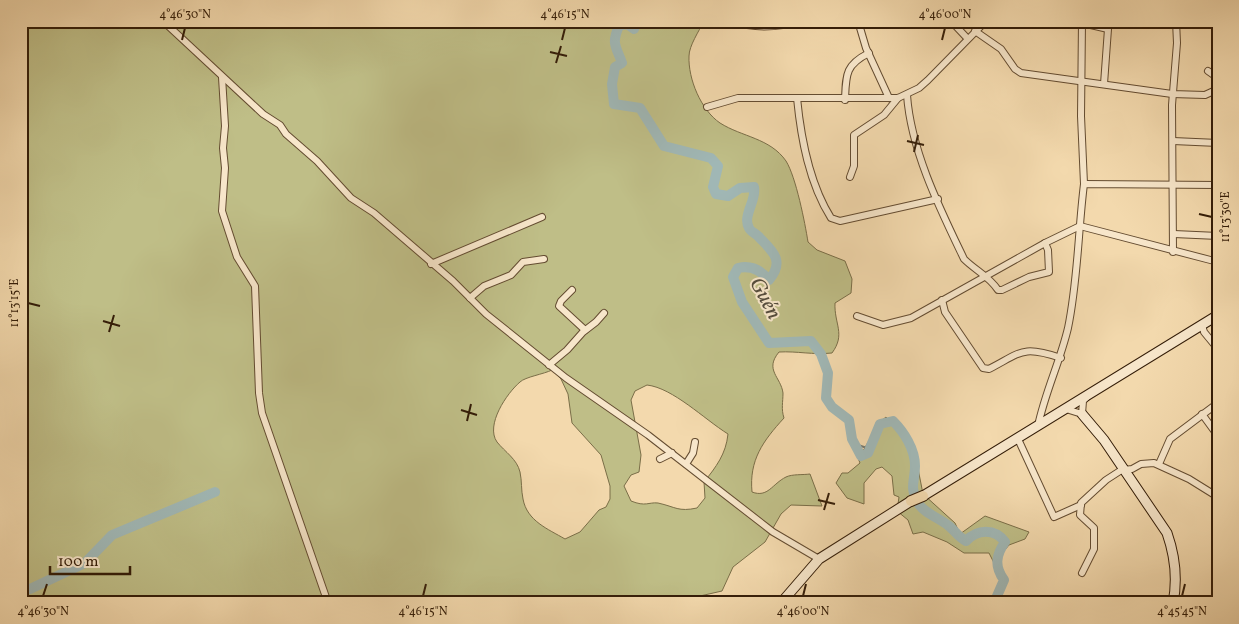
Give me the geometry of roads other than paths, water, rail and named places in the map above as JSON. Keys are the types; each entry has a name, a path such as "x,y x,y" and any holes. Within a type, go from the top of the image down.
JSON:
{"main road":[{"path":"781,603 819,559 911,501 923,496 1087,397 1218,315"},
{"path":"1082,414 1104,440 1167,533 1172,547 1177,578 1173,603"}],"street":[{"path":"164,21 263,114 280,125 286,134 317,161 351,198 374,213 549,365 601,405 672,453 773,532 819,559"},
{"path":"732,21 754,26 784,25 802,21"},
{"path":"951,21 967,38"},
{"path":"707,107 738,98 846,100 898,98 907,95 928,80 967,38 986,21"},
{"path":"1174,252 1172,94 1178,43 1176,21"},
{"path":"857,22 889,98"},
{"path":"1038,426 1042,407 1061,358 1077,279 1084,184 1081,116 1082,22 1108,29 1104,84"},
{"path":"975,30 1001,49 1018,71 1172,94 1205,95 1218,89"},
{"path":"846,100 846,76 850,66 869,52"},
{"path":"1208,71 1218,78"},
{"path":"222,77 225,168 222,211 228,236 237,257 254,286 259,393 262,413 271,444 328,603"},
{"path":"907,95 914,132 938,199 964,259 1000,290 1049,272 1048,250 1045,242"},
{"path":"797,98 816,190 831,218 840,221 938,199"},
{"path":"850,177 854,166 852,144 854,135 884,115 898,98"},
{"path":"1173,141 1218,142"},
{"path":"1084,184 1218,185"},
{"path":"431,264 542,217"},
{"path":"858,316 883,325 911,318 1045,242 1080,226 1218,262"},
{"path":"1174,234 1218,236"},
{"path":"470,298 484,286 511,276 524,262 544,259"},
{"path":"572,290 561,301 560,308 585,330"},
{"path":"942,300 945,312 983,368 989,369 1014,354 1027,350 1061,358"},
{"path":"549,365 604,313"},
{"path":"1202,325 1204,332 1218,349"},
{"path":"1066,409 1082,414 1083,401 1087,397"},
{"path":"1159,464 1170,438 1218,403"},
{"path":"1202,414 1218,436"},
{"path":"1018,438 1054,517 1081,505 1097,487 1124,469 1147,462 1159,464 1218,497"},
{"path":"686,464 695,442"},
{"path":"660,459 672,453"},
{"path":"1081,505 1080,515 1094,528 1095,534 1094,549 1082,573"}],"waterway":[{"name":"Guén","path":"637,21 634,29 627,24 619,26 615,37 615,45 622,63 615,67 612,84 614,104 640,108 664,146 711,158 718,166 713,187 716,194 728,196 740,188 754,187 754,197 748,213 747,223 750,230 772,251 775,256 776,267 769,280 763,273 755,269 747,267 738,268 733,277 742,302 769,343 811,341 821,354 828,373 826,398 832,407 849,420 852,439 861,456 868,453 880,424 893,421 905,436 913,453 915,460 913,488 915,497 921,507 949,526 966,541 981,532 991,532 1001,537 1005,542 997,561 1004,580 994,603"},
{"path":"855,444 867,448 868,453"},
{"path":"21,589 30,589 85,563 112,535 215,492"}]}
